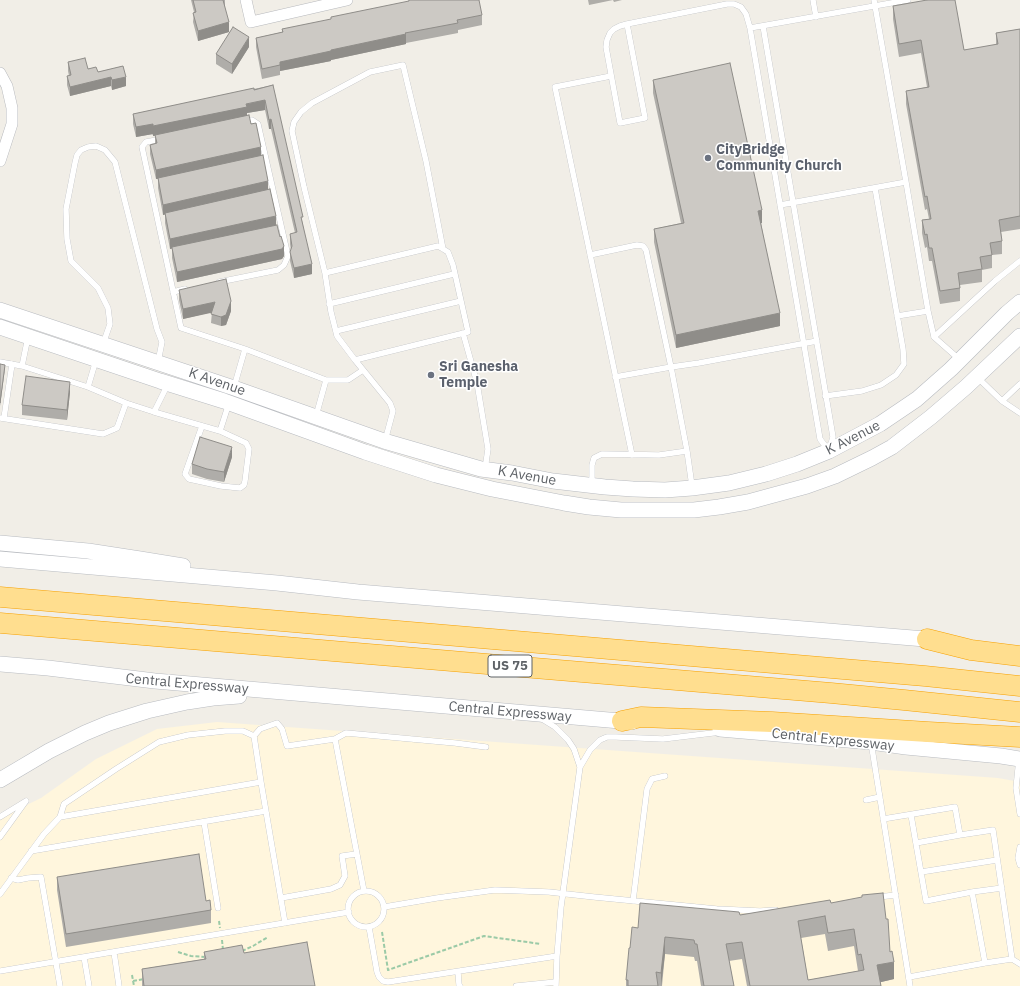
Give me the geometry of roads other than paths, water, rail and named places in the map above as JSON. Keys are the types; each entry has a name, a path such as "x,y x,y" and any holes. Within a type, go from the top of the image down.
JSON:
{"highway":[{"name":"US 75","path":"0,597 910,674 1020,686"},
{"name":"US 75","path":"0,623 846,694 1020,712"},
{"path":"927,639 971,650 1020,656"},
{"path":"622,721 641,718 757,722 1020,737"}],"main road":[{"name":"K Avenue","path":"0,310 158,362 384,441 485,469 592,486 665,490 729,483 766,474 797,464 829,451 882,424 917,398 960,360 1020,302"},
{"name":"K Avenue","path":"0,327 229,403 436,475 492,489 564,503 622,510 694,510 719,507 748,502 807,486 835,476 892,447 931,417 977,377 1020,336"},
{"path":"96,360 103,344"},
{"path":"960,360 977,377"},
{"path":"229,403 234,388"},
{"path":"829,451 835,476"},
{"path":"692,488 694,510"},
{"path":"0,543 114,555 288,584"},
{"path":"0,559 288,584 366,593 1020,648"},
{"name":"Central Expressway","path":"0,664 48,668 155,682 871,742 1019,759"},
{"path":"0,780 49,751 73,739 109,723 141,713 200,700 287,693"}],"street":[{"path":"246,0 251,22 347,0"},
{"path":"0,73 7,86 12,108 12,124 0,161"}],"lane":[{"path":"813,0 816,17"},
{"path":"750,28 816,17 874,3 908,0"},
{"path":"874,3 928,311 934,337 960,360"},
{"path":"627,24 645,118 620,123 606,47 610,33 614,29 627,24 727,4 734,4 741,7 746,14 750,28 820,439 829,451"},
{"path":"763,26 832,437 829,451"},
{"path":"384,441 393,411 390,403 337,336 325,273 292,131 294,122 301,112 312,103 370,72 403,66 426,161 443,249"},
{"path":"611,76 554,87 632,455"},
{"path":"210,284 278,270 284,264 288,256 258,124 252,120 237,124"},
{"path":"168,137 146,142 142,147 180,328 245,349 326,380 348,380 364,370"},
{"path":"103,344 110,324 108,308 98,288 71,262 67,239 66,209 75,163 81,150 96,146 105,150 115,162 155,321 162,342 158,362"},
{"path":"258,161 266,160"},
{"path":"780,205 906,182"},
{"path":"150,185 158,184"},
{"path":"825,396 862,391 881,385 896,374 904,364 898,316 875,188"},
{"path":"266,196 274,194"},
{"path":"158,220 166,219"},
{"path":"274,231 282,229"},
{"path":"590,255 637,245 643,246 646,250 672,367 692,488"},
{"path":"325,273 438,246 448,252 468,332 355,360"},
{"path":"165,254 173,252"},
{"path":"934,337 995,281 1020,261"},
{"path":"330,304 454,274"},
{"path":"173,292 188,289"},
{"path":"336,331 461,301"},
{"path":"898,316 928,311"},
{"path":"463,333 478,383 488,449 485,469"},
{"path":"22,366 28,337"},
{"path":"615,377 817,341"},
{"path":"234,388 245,349"},
{"path":"88,387 96,360"},
{"path":"0,362 22,366 88,387 126,403 202,426 246,443 248,449 245,481 244,485 240,488 221,486 189,479 185,474 202,426"},
{"path":"12,364 6,383 2,418 103,434 117,428 126,403"},
{"path":"977,377 1002,402 1020,413"},
{"path":"316,417 326,380"},
{"path":"154,412 168,384"},
{"path":"1002,402 1020,384"},
{"path":"220,432 229,403"},
{"path":"592,486 592,465 594,458 602,454 659,455 687,451"},
{"path":"534,714 555,727 568,740 574,749 580,767"},
{"path":"285,923 254,736 260,729 277,723 282,729 287,746 335,739 346,733 486,747"},
{"path":"0,894 44,834 60,817 64,804 159,742 188,735 225,731 242,730 254,736"},
{"path":"516,986 556,984 563,894 580,767 590,750 600,740 606,737 663,739 733,730"},
{"path":"335,739 364,891"},
{"path":"871,742 910,986"},
{"path":"1019,759 1018,789 1020,814"},
{"path":"633,901 647,789 652,779 665,776"},
{"path":"60,817 261,782"},
{"path":"866,800 880,797"},
{"path":"0,817 26,801 0,837"},
{"path":"883,819 956,807 960,835"},
{"path":"32,851 266,811"},
{"path":"911,815 926,900 1002,888"},
{"path":"204,822 218,908"},
{"path":"916,843 993,830 1012,959"},
{"path":"1020,848 1018,858 1020,865"},
{"path":"281,898 331,889 340,885 345,876 342,856 356,854"},
{"path":"921,872 997,860"},
{"path":"11,878 18,880 41,877 60,986"},
{"path":"384,907 495,890 549,892 717,909 760,911 781,909"},
{"path":"364,891 377,895 383,902 384,907 383,916 380,921 369,927 356,924 350,917 349,903 359,893 364,891"},
{"path":"972,892 985,963"},
{"path":"872,898 896,895"},
{"path":"0,972 349,912"},
{"path":"369,927 377,972 383,980 388,982 557,956"},
{"path":"114,952 119,986"},
{"path":"84,957 89,986"},
{"path":"909,977 1012,959 1020,964"},
{"path":"458,972 460,986"}],"place":[{"name":"CityBridge Community Church","path":"708,158"},
{"name":"Sri Ganesha Temple","path":"431,375"}]}
